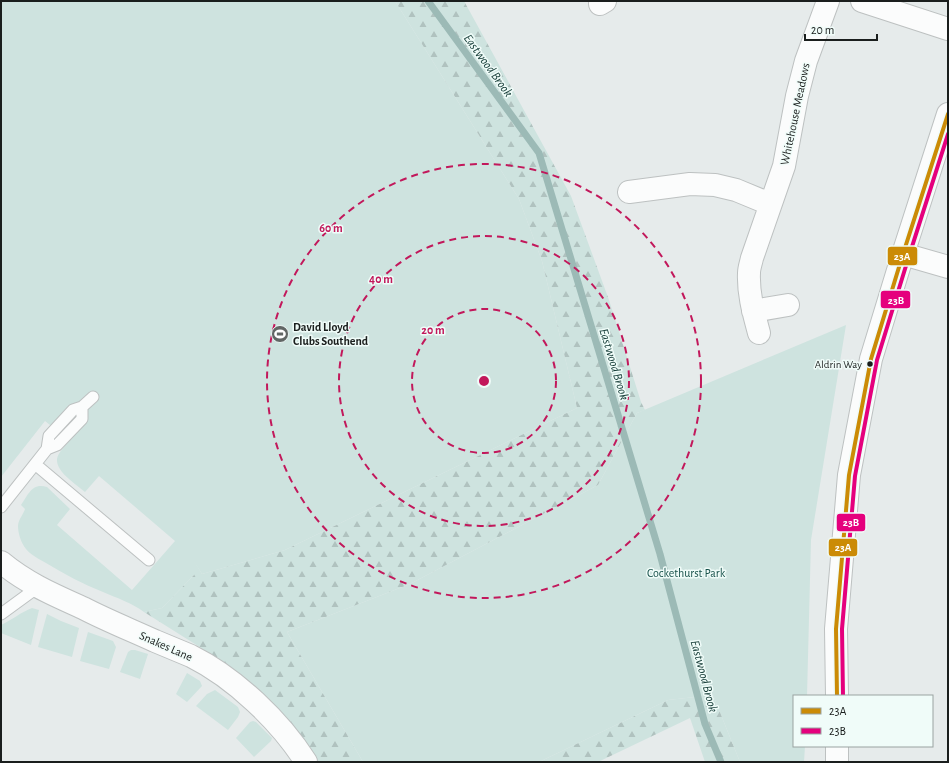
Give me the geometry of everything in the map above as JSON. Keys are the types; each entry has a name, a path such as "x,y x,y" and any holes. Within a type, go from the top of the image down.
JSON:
{"street":[{"name":"Whitehouse Meadows","path":"759,333 753,311 749,272 752,258 784,166 797,96 806,61 828,1"},
{"path":"862,1 948,29"},
{"path":"837,695 836,629 849,475 870,359 948,114"},
{"path":"629,192 690,184 715,184 736,190 770,204"},
{"path":"903,254 948,267"},
{"path":"753,311 788,304"},
{"name":"Snakes Lane","path":"1,562 38,587 192,657 222,675 248,696 269,716 288,737 306,762"},
{"path":"837,747 837,762"}],"lane":[{"path":"1,507 47,449 49,436 73,410 82,407 93,397"},
{"path":"35,464 149,560"},
{"path":"1,614 38,587"}],"green space":[{"name":"David Lloyd Clubs Southend","path":"1,1 395,1 519,199 542,261 577,408 285,550 202,574 194,562 194,575 162,608 144,612 129,603 74,579 33,555 23,544 19,535 18,526 25,509 21,505 31,490 38,486 47,487 70,509 57,525 132,590 175,541 99,476 85,492 67,477 60,469 57,459 69,440 45,421 1,477"},
{"path":"395,1 464,1 571,196 609,300 641,402 645,410 637,413 598,485 410,584 287,632 363,762 319,762 284,715 253,687 214,656 144,612 162,608 194,575 194,561 202,574 285,550 577,408 542,261 519,199"},
{"name":"Cockethurst Park","path":"846,325 811,540 807,695 793,695 793,747 805,747 804,762 740,762 713,695 668,700 539,762 363,762 287,632 410,584 598,485 637,413"},
{"path":"32,608 39,610 31,645 1,633 1,625"},
{"path":"47,614 79,628 72,657 38,647"},
{"path":"88,632 113,641 116,647 109,669 80,661"},
{"path":"131,650 148,654 140,679 120,672 128,652"},
{"path":"187,673 200,681 202,686 187,702 176,694"},
{"path":"215,690 238,707 240,712 228,730 196,706 207,694"},
{"path":"713,695 740,762 705,762 690,718 598,762 539,762 668,700"},
{"path":"250,722 256,722 272,738 271,741 254,757 236,738"}],"waterway":[{"name":"Eastwood Brook","path":"428,1 539,153 660,554 705,724 721,762"}],"transit line":[{"name":"23A","path":"837,695 836,629 849,475 871,359 948,114"},
{"name":"23B","path":"843,695 842,629 855,476 877,360 948,134"}],"place":[{"name":"David Lloyd Clubs Southend","path":"280,334"},
{"name":"Aldrin Way","path":"870,364"}]}
